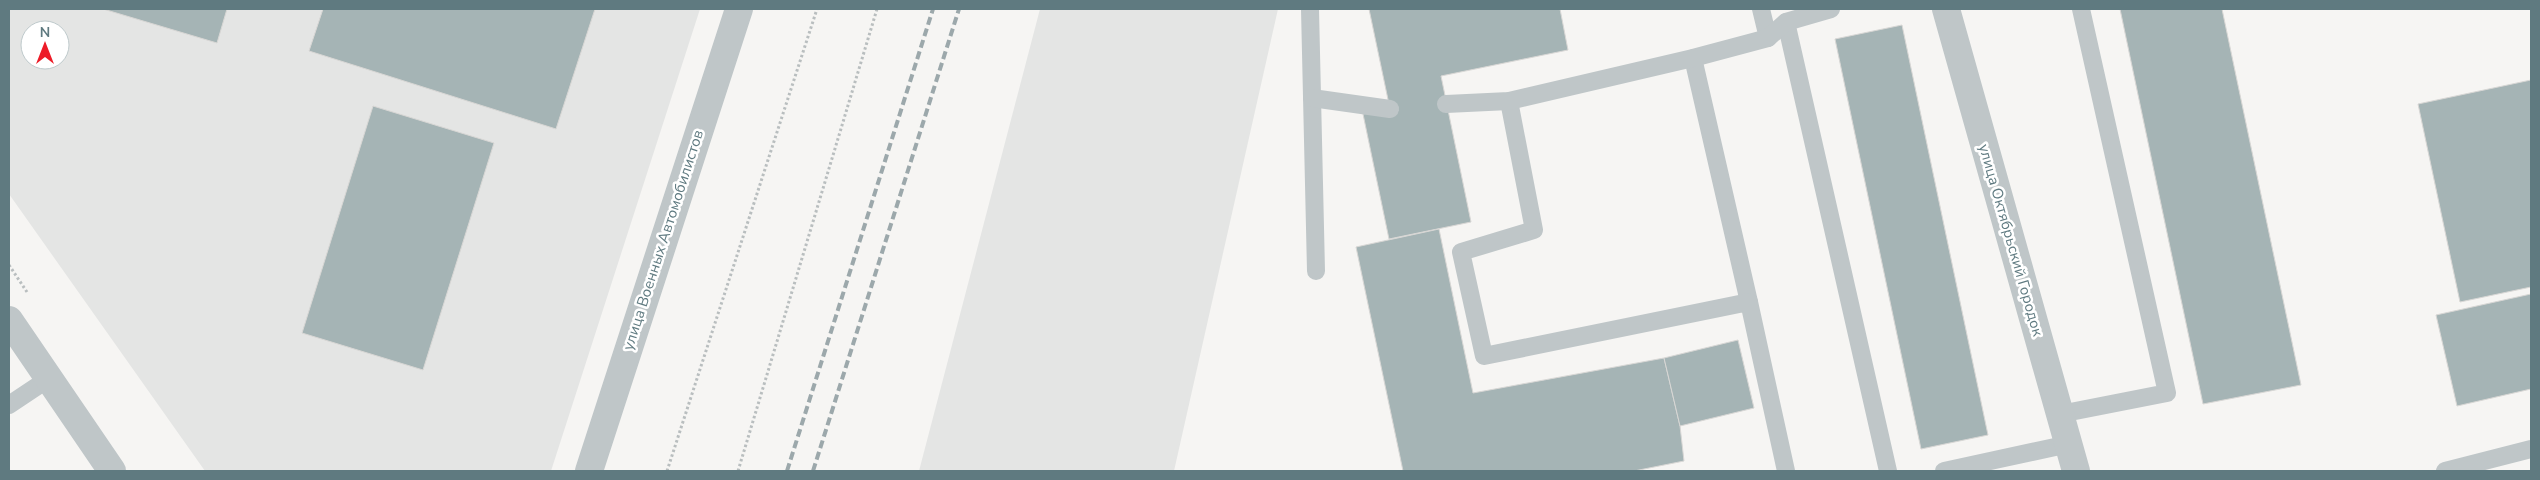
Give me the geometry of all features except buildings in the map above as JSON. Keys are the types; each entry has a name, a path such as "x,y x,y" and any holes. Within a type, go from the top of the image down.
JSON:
{"street":[{"name":"улица Военных Автомобилистов","path":"589,471 739,9"},
{"name":"улица Октябрьский Городок","path":"1946,9 2076,471"},
{"path":"9,320 112,471"}],"lane":[{"path":"1310,9 1316,271"},
{"path":"1761,9 1768,38"},
{"path":"1446,104 1509,101 1693,58 1768,38 1786,22 1831,9"},
{"path":"2060,414 2167,393 2081,9"},
{"path":"1786,22 1888,471"},
{"path":"1693,58 1786,471"},
{"path":"1312,98 1390,108"},
{"path":"1509,101 1534,230 1461,252 1484,356 1749,302"},
{"path":"9,405 48,379"},
{"path":"1944,471 2069,444"},
{"path":"2445,471 2531,449"}],"path":[{"path":"667,471 817,9"},
{"path":"738,471 877,9"}],"shaded area":[{"path":"9,9 700,9 551,471 205,471 9,194"},
{"path":"1040,9 1278,9 1174,471 919,471"}],"railway":[{"path":"787,471 933,9"},
{"path":"813,471 959,9"}]}
